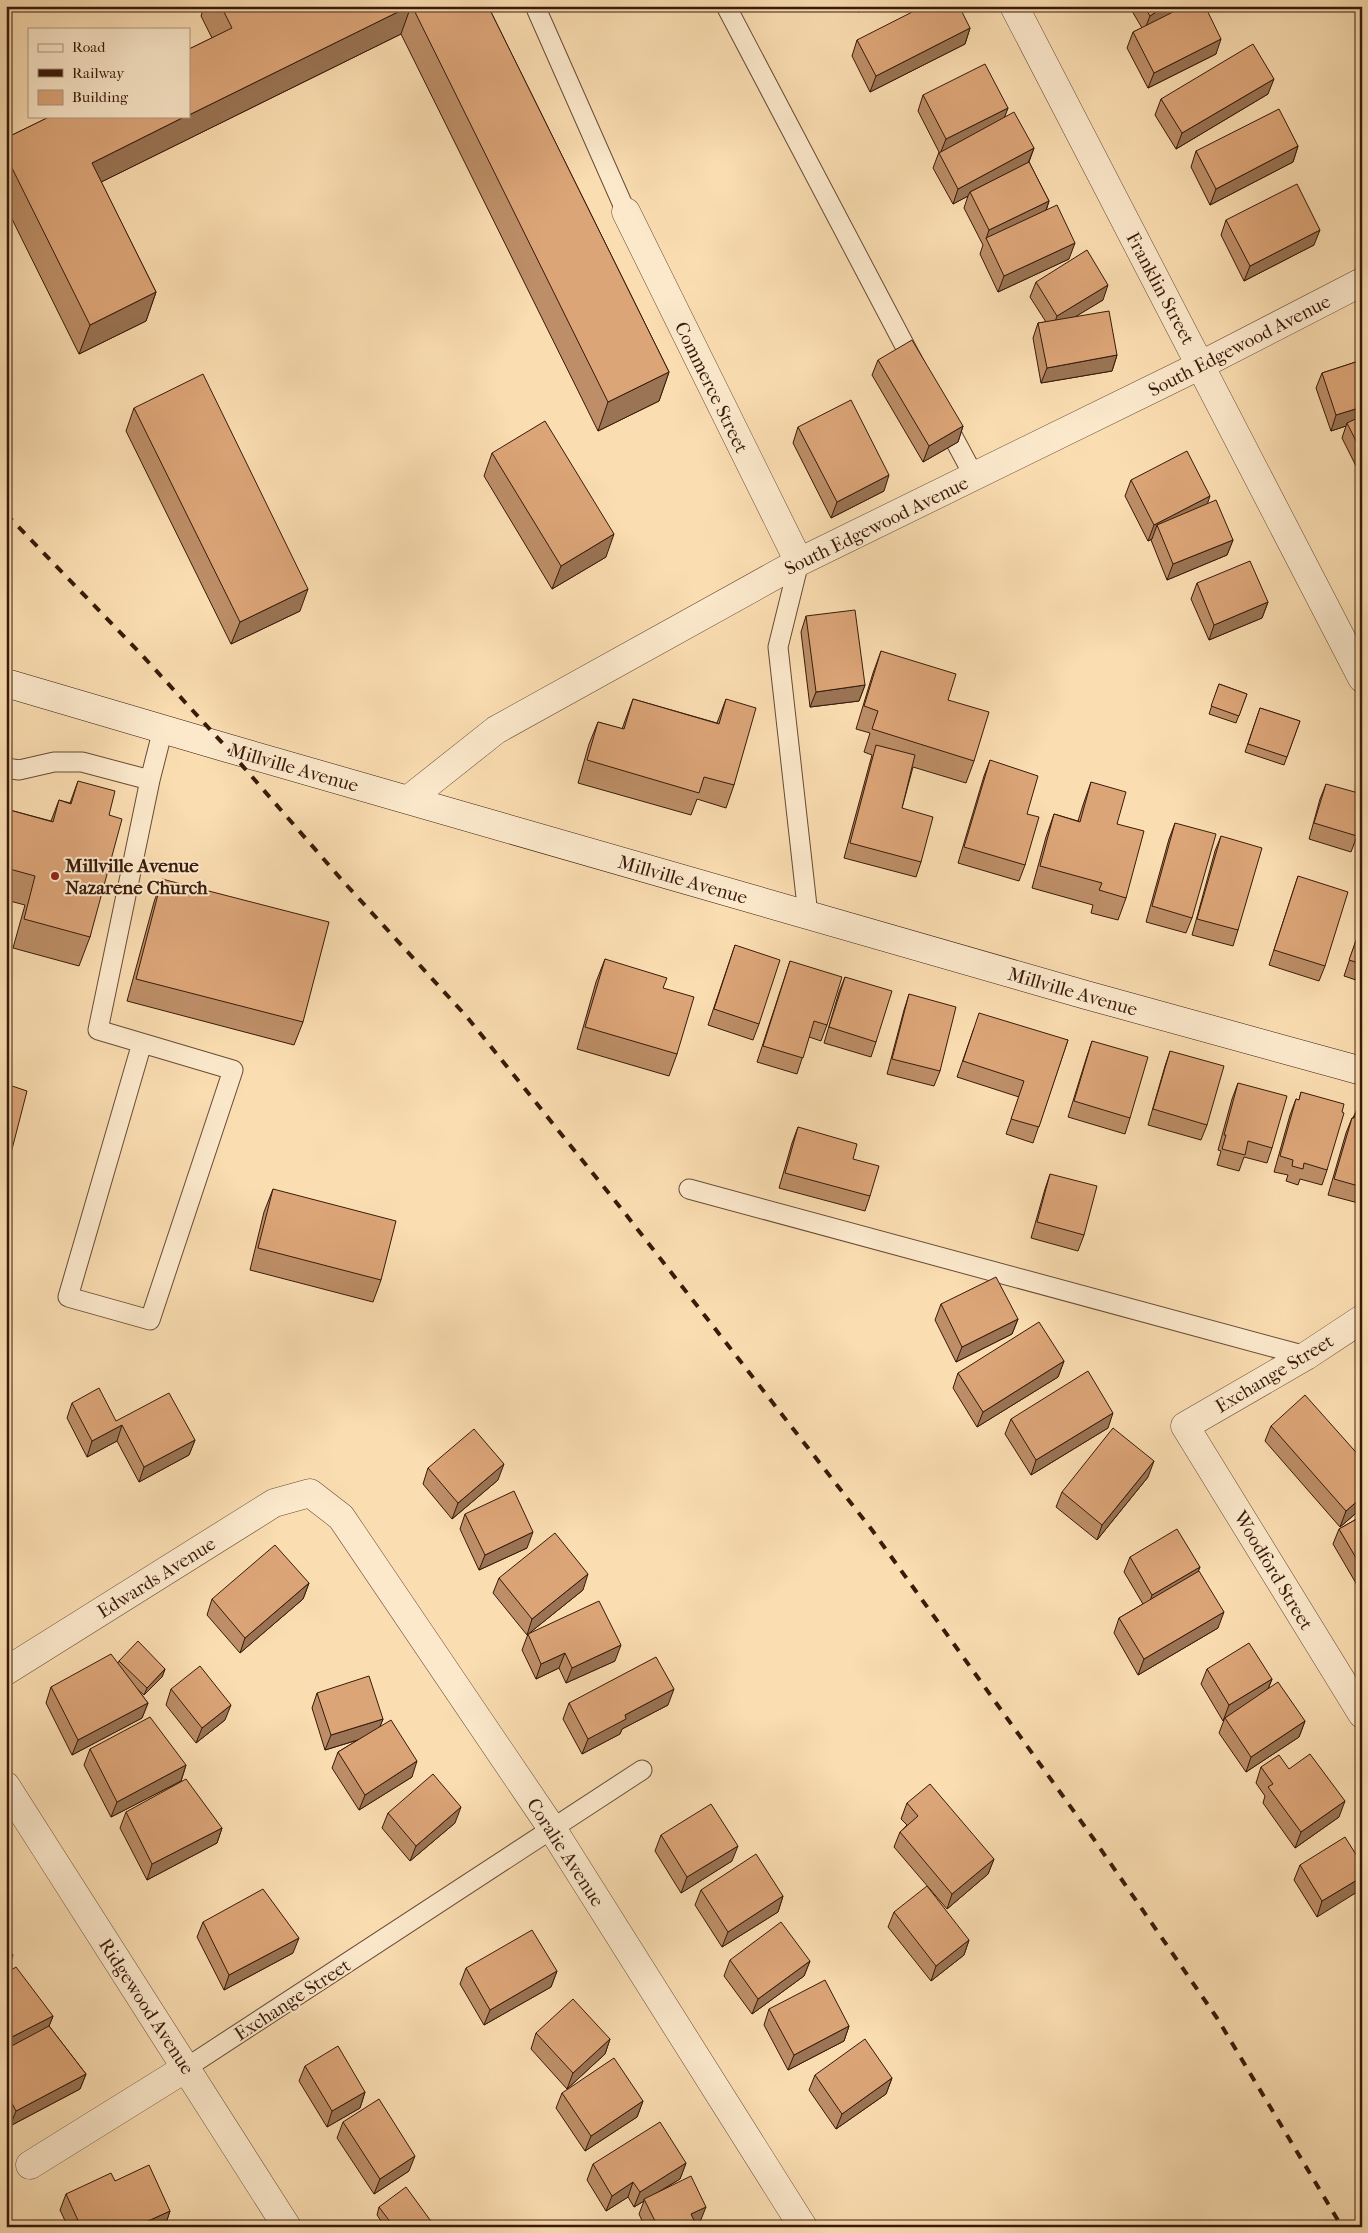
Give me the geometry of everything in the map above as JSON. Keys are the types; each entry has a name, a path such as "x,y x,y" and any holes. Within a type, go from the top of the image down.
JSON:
{"street":[{"name":"Franklin Street","path":"1014,6 1362,678"},
{"name":"Commerce Street","path":"626,212 799,562"},
{"name":"South Edgewood Avenue","path":"408,799 496,730 799,562 1201,365 1362,282"},
{"name":"Millville Avenue","path":"6,683 1086,995 1362,1071"},
{"name":"Exchange Street","path":"1185,1426 1306,1356 1362,1319"},
{"name":"Woodford Street","path":"1185,1426 1362,1714"},
{"name":"Edwards Avenue","path":"6,1671 274,1503 310,1493"},
{"name":"Coralie Avenue","path":"310,1493 341,1517 553,1830 803,2227"},
{"name":"Ridgewood Avenue","path":"6,1786 287,2227"},
{"name":"Exchange Street","path":"30,2164 186,2068"}],"lane":[{"path":"536,6 626,212"},
{"path":"726,6 926,386"},
{"path":"936,403 974,476"},
{"path":"799,562 778,647 808,915"},
{"path":"142,1043 68,1297 150,1320 233,1070 142,1043 98,1030 150,780 163,729"},
{"path":"6,768 19,770 54,762 82,762 150,780"},
{"path":"688,1189 1306,1356"},
{"name":"Exchange Street","path":"186,2068 553,1830 642,1770"}],"building":[{"path":"221,6 410,6 190,115 190,49 232,28"},
{"path":"412,6 488,6 669,372 608,402"},
{"path":"924,6 959,6 970,28 876,76 857,40"},
{"path":"1144,6 1165,6 1150,16"},
{"path":"1185,6 1205,6 1221,39 1154,73 1133,32"},
{"path":"1253,44 1274,79 1182,133 1161,99"},
{"path":"985,64 1008,108 946,139 923,95"},
{"path":"1279,109 1298,146 1216,189 1196,151"},
{"path":"1014,112 1034,148 958,189 939,153"},
{"path":"47,118 182,118 92,163 156,292 90,325 6,156 6,138"},
{"path":"1029,162 1049,201 989,230 970,192"},
{"path":"1297,184 1320,230 1250,266 1226,220"},
{"path":"1057,205 1075,243 1004,276 986,238"},
{"path":"1087,250 1108,285 1057,316 1036,282"},
{"path":"1109,311 1117,355 1047,368 1038,323"},
{"path":"912,340 963,426 929,446 878,360"},
{"path":"1362,360 1362,407 1336,415 1322,373"},
{"path":"203,374 308,589 240,622 134,408"},
{"path":"851,400 889,475 837,502 798,427"},
{"path":"1362,416 1362,450 1361,451 1347,423"},
{"path":"545,421 614,534 561,566 492,453"},
{"path":"1187,451 1210,496 1154,525 1131,480"},
{"path":"1216,500 1233,540 1173,564 1157,525"},
{"path":"1250,561 1268,602 1214,625 1197,583"},
{"path":"855,610 865,685 816,692 806,616"},
{"path":"881,651 956,674 948,700 989,712 974,761 872,729 878,711 864,706"},
{"path":"1219,684 1247,694 1239,716 1211,706"},
{"path":"633,699 719,724 726,699 756,708 734,785 704,777 699,793 587,760 598,722 624,729"},
{"path":"1260,708 1300,721 1287,757 1248,744"},
{"path":"876,745 915,755 902,808 933,817 921,862 850,843"},
{"path":"990,760 1038,776 1027,814 1039,817 1025,865 964,847"},
{"name":"Millville Avenue Nazarene Church","path":"78,781 115,791 109,815 122,819 90,937 24,919 35,876 6,868 6,809 53,822 59,800 71,804"},
{"path":"1091,782 1126,792 1117,824 1144,831 1126,898 1099,890 1102,883 1040,866 1054,814 1080,822"},
{"path":"1326,784 1362,794 1362,819 1357,836 1314,823"},
{"path":"1175,823 1216,834 1192,918 1152,906"},
{"path":"1221,836 1262,848 1238,930 1197,919"},
{"path":"1298,876 1348,892 1325,966 1274,950"},
{"path":"162,879 329,922 303,1022 136,979"},
{"path":"1362,924 1362,964 1349,960"},
{"path":"735,945 780,960 759,1024 714,1009"},
{"path":"605,959 667,978 663,988 694,997 677,1054 585,1027"},
{"path":"790,961 842,977 827,1025 814,1021 803,1058 763,1046"},
{"path":"845,977 892,991 876,1042 829,1027"},
{"path":"909,994 956,1007 940,1071 892,1059"},
{"path":"979,1013 1068,1040 1039,1127 1011,1119 1024,1081 963,1061"},
{"path":"1092,1041 1148,1057 1130,1118 1074,1101"},
{"path":"1170,1051 1224,1066 1207,1125 1153,1109"},
{"path":"1238,1083 1287,1096 1272,1148 1248,1141 1245,1155 1222,1149"},
{"path":"6,1084 27,1091 10,1157 6,1156"},
{"path":"1301,1092 1344,1104 1342,1112 1344,1113 1327,1170 1304,1163 1303,1169 1292,1166 1293,1160 1280,1156 1296,1099 1299,1100"},
{"path":"1357,1109 1362,1110 1362,1187 1334,1179 1352,1118 1354,1118"},
{"path":"798,1127 857,1144 853,1159 879,1166 870,1196 785,1173"},
{"path":"1050,1174 1097,1186 1084,1235 1037,1222"},
{"path":"273,1189 396,1221 381,1280 258,1248"},
{"path":"996,1277 1018,1319 962,1347 941,1304"},
{"path":"1039,1322 1064,1361 983,1412 958,1373"},
{"path":"1088,1371 1113,1413 1036,1460 1011,1419"},
{"path":"99,1388 116,1421 169,1393 195,1440 144,1467 122,1425 92,1441 72,1403"},
{"path":"1305,1395 1362,1459 1362,1497 1346,1511 1271,1426"},
{"path":"1113,1428 1154,1461 1102,1525 1062,1492"},
{"path":"474,1429 504,1464 458,1503 428,1468"},
{"path":"514,1491 533,1532 485,1555 465,1514"},
{"path":"1362,1516 1362,1568 1339,1529"},
{"path":"1177,1529 1200,1567 1152,1595 1130,1557"},
{"path":"555,1533 588,1574 532,1619 499,1578"},
{"path":"275,1545 309,1583 245,1638 212,1599"},
{"path":"1199,1571 1224,1612 1144,1659 1119,1618"},
{"path":"599,1601 621,1645 572,1668 565,1653 541,1664 528,1634"},
{"path":"138,1641 165,1669 147,1688 119,1661"},
{"path":"1249,1643 1272,1679 1229,1705 1207,1669"},
{"path":"111,1654 148,1703 78,1740 51,1687"},
{"path":"656,1657 674,1689 625,1715 626,1719 588,1739 569,1703"},
{"path":"200,1666 231,1705 202,1728 171,1689"},
{"path":"369,1676 383,1719 331,1735 317,1693"},
{"path":"1278,1682 1305,1721 1251,1757 1225,1718"},
{"path":"150,1717 186,1765 117,1802 90,1749"},
{"path":"391,1720 417,1761 365,1795 338,1752"},
{"path":"1310,1754 1345,1801 1301,1832 1268,1787 1273,1784 1261,1767 1279,1755 1289,1769"},
{"path":"433,1774 461,1807 416,1846 388,1813"},
{"path":"186,1779 222,1828 152,1864 126,1812"},
{"path":"930,1784 994,1859 952,1894 900,1832 918,1816 907,1803"},
{"path":"711,1804 738,1846 687,1877 661,1835"},
{"path":"1345,1837 1362,1864 1362,1877 1322,1901 1300,1865"},
{"path":"756,1854 783,1896 728,1932 701,1890"},
{"path":"927,1886 969,1940 936,1966 894,1912"},
{"path":"263,1889 299,1938 229,1975 203,1922"},
{"path":"781,1922 810,1961 758,1999 730,1960"},
{"path":"532,1930 557,1971 490,2010 466,1968"},
{"path":"6,1946 13,1955 6,1959"},
{"path":"16,1967 53,2016 6,2040 6,1973"},
{"path":"825,1980 849,2026 794,2055 769,2009"},
{"path":"573,1999 610,2039 573,2073 536,2033"},
{"path":"49,2026 86,2074 16,2111 6,2092 6,2049"},
{"path":"865,2039 892,2078 842,2114 815,2075"},
{"path":"338,2046 365,2092 332,2111 305,2066"},
{"path":"614,2058 643,2101 591,2136 562,2093"},
{"path":"379,2099 415,2156 380,2179 343,2122"},
{"path":"660,2122 686,2163 640,2192 633,2182 612,2196 593,2164"},
{"path":"149,2165 170,2211 135,2227 81,2227 66,2194 111,2173 115,2181"},
{"path":"691,2176 706,2207 691,2214 697,2227 658,2227 644,2199"},
{"path":"406,2187 433,2224 430,2227 394,2227 379,2207"}],"railway":[{"path":"6,514 140,653 227,748 341,879 467,1017 624,1212 872,1530 1093,1838 1217,2018 1342,2227"}],"place":[{"name":"Millville Avenue Nazarene Church","path":"55,876"}]}
